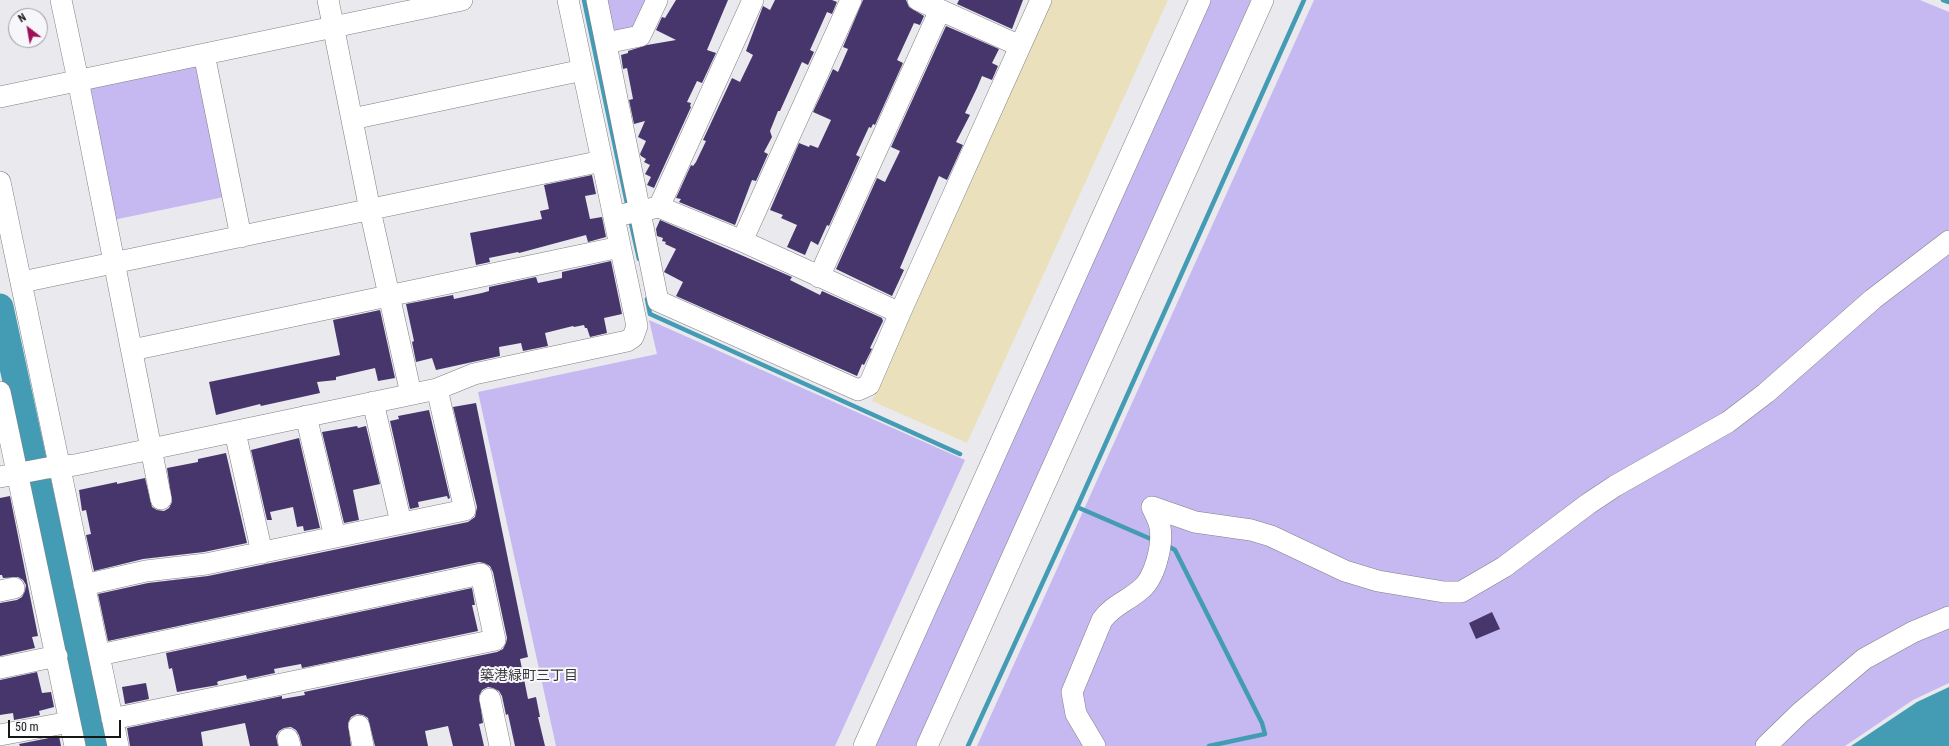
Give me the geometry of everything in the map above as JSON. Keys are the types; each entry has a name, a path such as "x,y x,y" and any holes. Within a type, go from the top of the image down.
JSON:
{"street":[{"path":"61,0 161,499"},
{"path":"328,0 370,210 411,394"},
{"path":"0,97 462,0"},
{"path":"568,0 602,161 634,212 742,241 900,313"},
{"path":"597,0 606,43 634,212 658,301 858,390 869,385 1041,0"},
{"path":"606,43 640,36 657,0"},
{"path":"30,471 75,465 437,389 474,374 627,341 633,337 637,326 620,247 634,212 753,0"},
{"path":"742,241 851,0"},
{"path":"918,0 1020,46"},
{"path":"864,746 1200,0"},
{"path":"927,746 1263,0"},
{"path":"819,276 940,10"},
{"path":"204,54 241,237"},
{"path":"352,118 583,70"},
{"path":"22,282 115,264 602,161"},
{"path":"0,182 22,282 30,471 57,656 75,746"},
{"path":"1095,746 1076,714 1072,692 1102,620 1109,610 1116,604 1129,599 1142,589 1152,576 1157,562 1160,536 1160,526 1152,507 1195,522 1251,530 1270,536 1345,571 1378,580 1444,592 1461,592 1504,567 1588,504 1615,486 1728,422 1766,393 1873,299 1949,241"},
{"path":"132,350 620,247"},
{"path":"84,585 146,571 206,564 262,553 464,510 437,389"},
{"path":"0,392 30,471 84,585 118,746"},
{"path":"373,402 401,523"},
{"path":"306,416 335,537"},
{"path":"235,432 262,553"},
{"path":"98,655 481,574 495,640 112,719"},
{"path":"1766,746 1800,713 1864,659 1913,632 1949,617"},
{"path":"0,668 57,656"},
{"path":"490,699 500,746"},
{"path":"0,735 70,722"}],"shaded area":[{"path":"604,0 648,0 635,31 611,31"},
{"path":"1210,0 1253,0 918,746 873,746"},
{"path":"1314,0 1920,0 1949,12 1949,683 1913,700 1845,746 977,746"},
{"path":"202,63 229,196 113,220 87,93 92,85"},
{"path":"649,320 965,460 835,746 556,746 478,392 657,354"}],"sand":[{"path":"1052,0 1168,0 967,443 872,401"}],"water":[{"path":"1949,687 1949,746 1851,746 1917,702"}],"building":[{"path":"676,0 728,0 707,50 716,53 702,83 697,81 687,102 691,103 691,107 654,188 647,185 651,177 645,174 650,165 644,162 646,159 640,154 646,141 638,137 645,121 634,124 629,100 633,99 627,68 623,69 621,55 628,53 628,51 647,45 676,40 656,30 662,17 665,18"},
{"path":"775,0 832,0 837,2 832,14 827,12 810,50 814,52 808,65 802,62 780,111 778,111 770,131 772,137 764,152 768,154 756,181 752,180 735,225 679,202 681,199 676,198 691,165 693,166 696,162 706,141 703,140 732,78 740,82 753,55 746,51 763,6 770,10"},
{"path":"863,0 906,0 909,7 924,16 920,25 914,23 897,60 903,63 875,125 873,124 871,128 869,127 856,155 860,157 829,226 827,225 818,245 811,241 805,255 787,247 797,225 781,218 783,215 770,210 799,143 809,147 810,145 818,148 831,120 813,112 833,69 838,72 848,49 843,47"},
{"path":"959,0 1023,0 1012,29 957,4"},
{"path":"946,26 999,49 992,63 998,66 992,80 982,76 965,113 970,115 956,142 963,145 947,180 939,176 900,268 904,270 892,296 836,269 877,178 885,182 900,151 891,147"},
{"path":"592,175 596,194 585,196 590,219 602,217 606,237 588,242 586,235 519,253 489,258 490,262 476,265 470,233 542,219 540,211 549,209 544,185"},
{"path":"660,220 792,277 790,280 820,295 822,291 882,318 883,321 870,348 872,349 864,365 862,364 857,376 676,296 683,282 664,272 676,249 665,244 666,242 662,241 663,238 657,236 656,229"},
{"path":"611,261 622,314 604,318 607,333 590,337 587,328 585,328 584,325 573,326 545,333 548,346 523,351 521,343 499,347 500,356 436,370 432,358 416,362 412,342 414,341 406,304 453,295 454,299 489,291 489,287 536,277 538,283 562,278 562,272"},
{"path":"380,310 395,378 378,381 375,368 336,377 336,380 317,382 320,393 261,406 260,404 216,415 209,382 340,355 333,320"},
{"path":"476,403 528,657 520,659 528,699 536,697 540,717 538,717 545,746 515,746 508,714 506,715 502,696 499,691 488,687 482,690 479,696 483,723 479,724 484,746 453,746 448,726 425,731 428,746 375,746 368,718 357,714 351,717 348,723 351,746 302,746 299,735 296,730 291,727 284,728 279,731 276,736 278,746 250,746 245,723 201,732 203,746 130,746 127,728 282,696 282,699 305,695 304,692 497,652 503,649 507,638 493,572 490,566 479,562 108,641 98,594 148,583 208,576 468,522 475,517 477,507 453,407"},
{"path":"429,410 450,498 448,499 447,496 418,502 419,507 410,509 390,421 399,419 398,416"},
{"path":"357,426 358,428 366,426 380,484 353,490 359,520 344,523 322,432"},
{"path":"299,438 320,528 304,531 303,526 297,527 293,507 270,512 272,520 267,520 251,450"},
{"path":"226,453 247,543 204,552 143,559 94,571 86,535 91,534 86,510 82,511 79,490 145,478 152,507 157,510 164,511 169,508 172,502 167,468 198,462 198,459"},
{"path":"10,496 38,636 32,637 35,648 0,656 0,603 17,600 22,597 26,585 23,580 18,577 3,578 2,575 0,575 0,498"},
{"path":"472,588 475,605 472,605 478,631 302,668 301,664 274,669 275,673 247,679 246,675 219,681 217,682 218,685 177,692 172,668 169,669 166,653"},
{"path":"1492,612 1500,629 1476,639 1469,623"},
{"path":"37,672 42,693 51,692 54,707 39,711 40,715 14,720 13,713 0,715 0,680"},
{"path":"146,683 149,699 125,704 122,687"},
{"path":"59,736 61,746 20,746 19,744"}],"waterway":[{"path":"584,0 628,208"},
{"path":"968,746 1079,503 1304,0"},
{"path":"1943,0 1949,2"},
{"path":"630,219 639,259"},
{"path":"647,299 650,314 960,454"},
{"path":"0,307 95,746"},
{"path":"1077,507 1151,539"},
{"path":"1168,546 1175,550 1262,723 1265,734 1209,746"}],"district":[{"name":"築港緑町三丁目","path":"529,676"}]}
